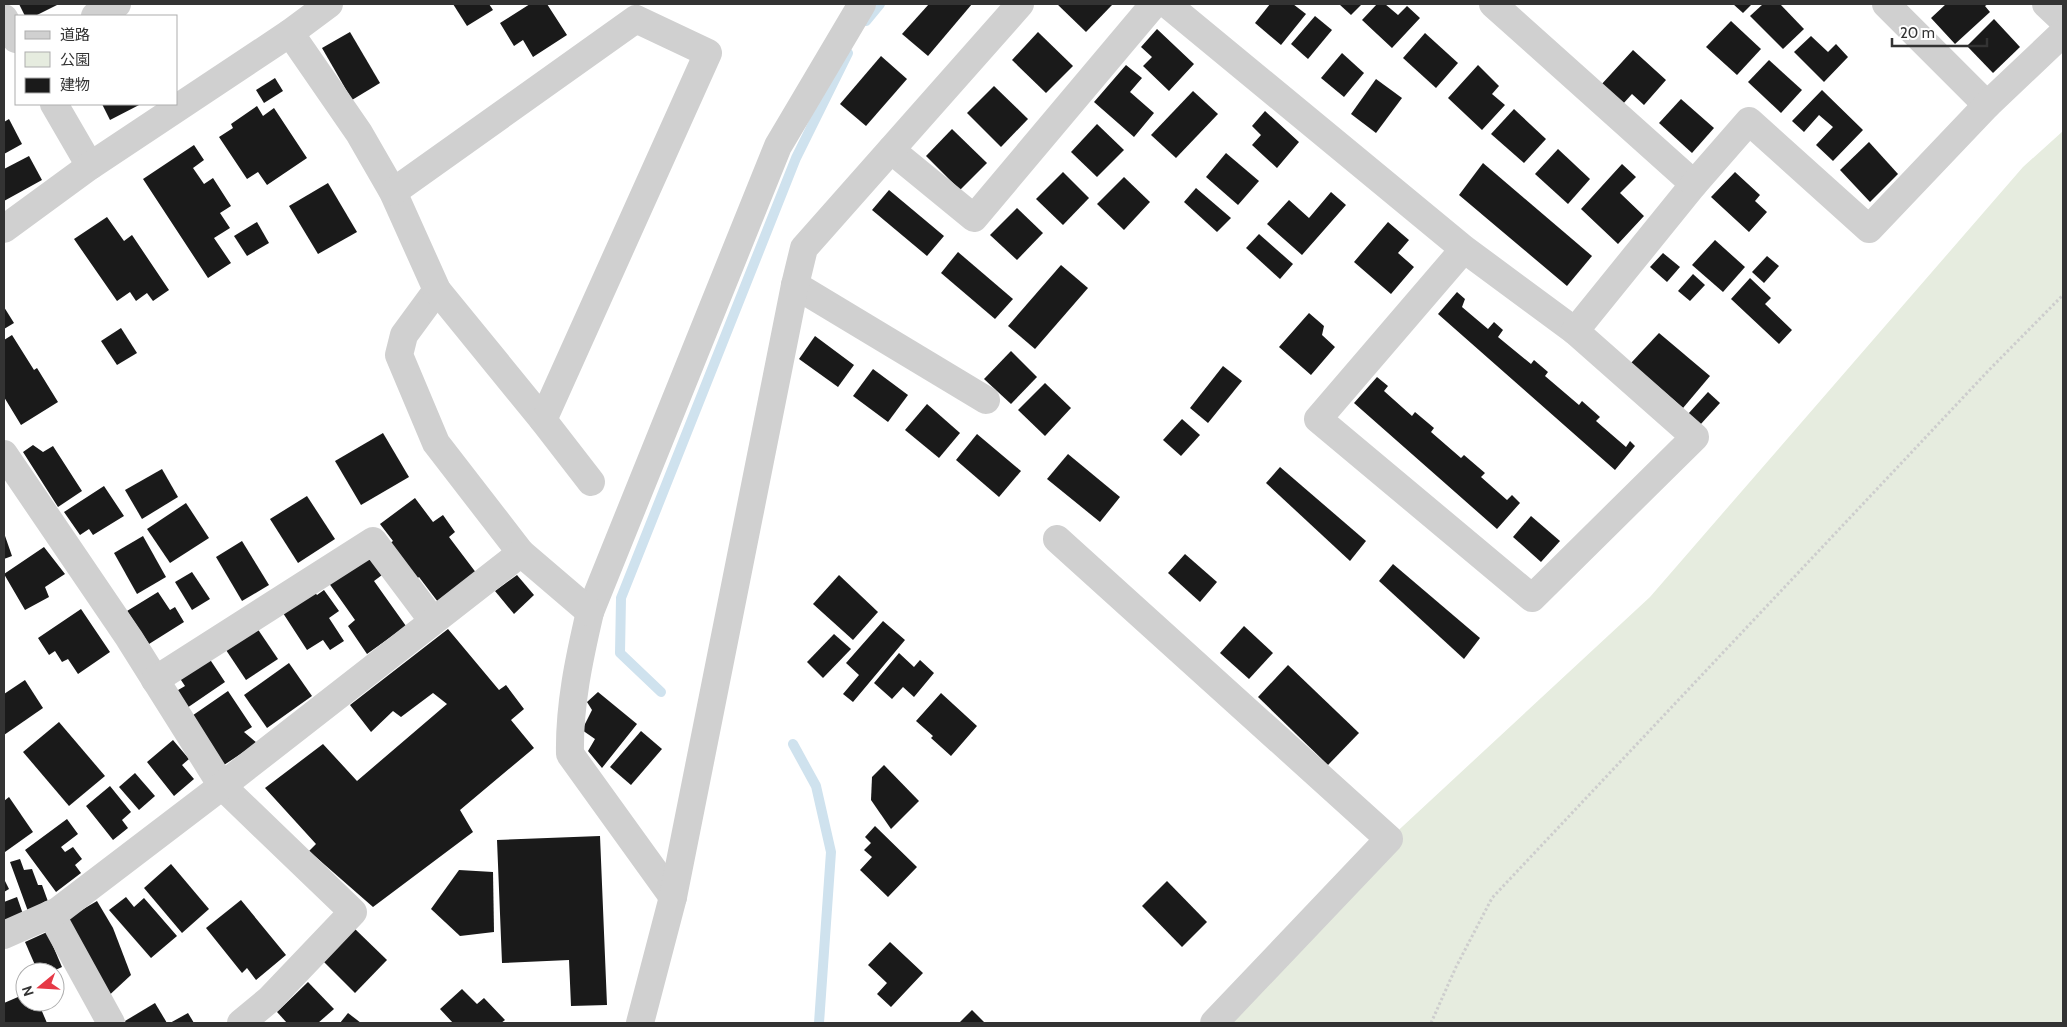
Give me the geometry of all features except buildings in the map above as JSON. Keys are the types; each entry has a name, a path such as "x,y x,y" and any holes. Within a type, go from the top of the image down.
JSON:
{"street":[{"path":"97,15 117,4"},
{"path":"4,230 90,166 290,33 329,4"},
{"path":"673,898 570,754 570,727 577,666 590,612 778,146 862,4"},
{"path":"640,1023 673,898 795,285 804,248 1020,4"},
{"path":"891,150 974,218 1154,4"},
{"path":"1167,4 1464,249 1575,331 1695,437 1532,598 1318,419 1464,249"},
{"path":"1493,4 1694,184"},
{"path":"1886,4 1988,105"},
{"path":"2046,4 2063,20"},
{"path":"4,18 15,37"},
{"path":"393,192 636,19 708,53 543,420"},
{"path":"290,33 359,133 393,192 438,290 591,482"},
{"path":"1575,331 1694,184 1750,120 1869,228 1988,105 2063,33"},
{"path":"55,105 90,166"},
{"path":"795,285 986,400"},
{"path":"438,290 404,335 399,355 436,443 521,553 590,612"},
{"path":"4,454 155,680 222,786 353,912 270,999 241,1023"},
{"path":"1057,538 1389,839 1214,1023"},
{"path":"155,680 373,541 433,621"},
{"path":"4,936 58,911 521,553"},
{"path":"51,914 110,1023"}],"path":[{"path":"1431,1023 1456,967 1492,898 1989,370 2063,296"}],"green space":[{"path":"2063,131 2063,1023 1214,1023 1389,839 1650,597 2023,167"}],"waterway":[{"path":"866,21 880,4"},
{"path":"661,692 620,653 621,598 796,158 848,53"},
{"path":"793,744 816,786 831,852 819,1023"}]}
